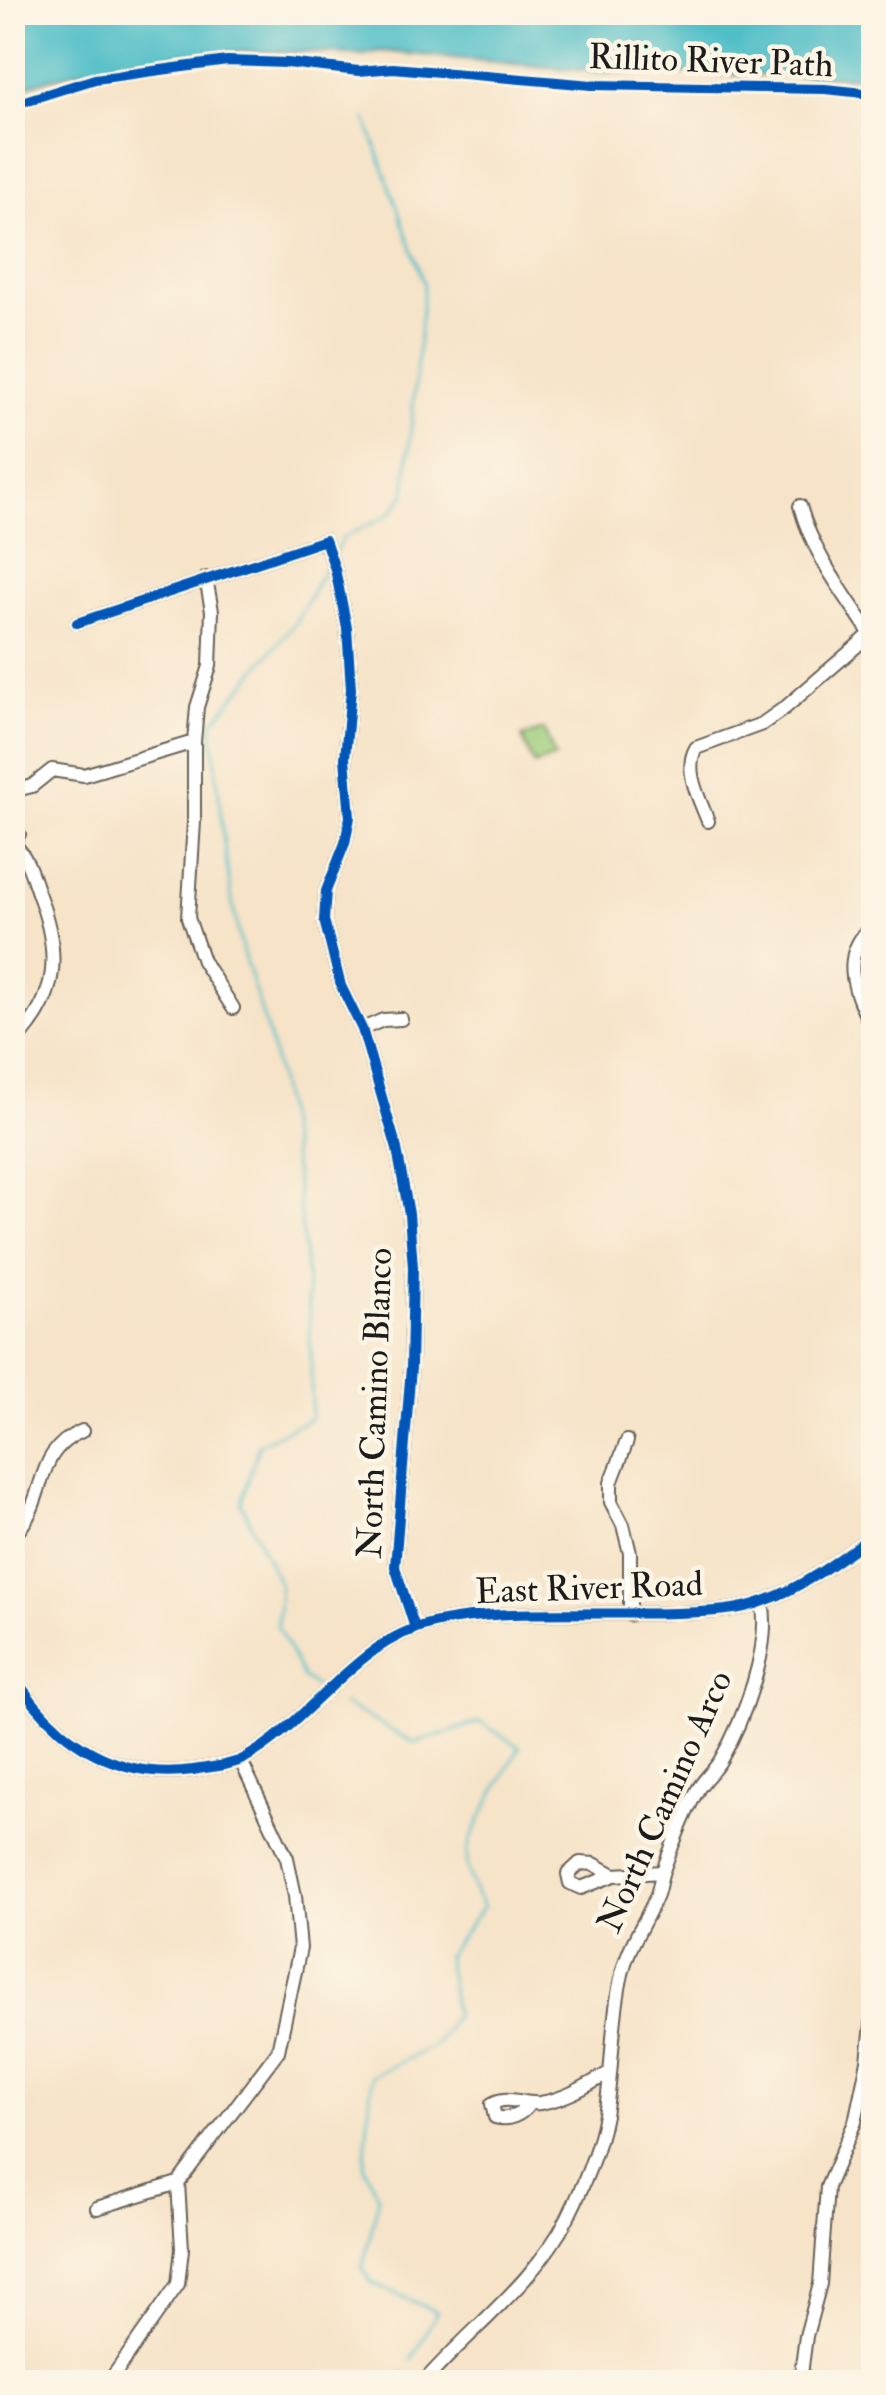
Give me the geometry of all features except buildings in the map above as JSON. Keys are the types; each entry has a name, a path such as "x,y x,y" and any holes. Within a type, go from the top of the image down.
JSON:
{"street":[{"path":"708,822 692,771 691,757 696,748 762,724 872,632 830,576 800,506"},
{"name":"North Camino Blanco","path":"206,578 325,540 347,628 352,689 345,758 350,817 326,891 324,920 340,986 362,1029 396,1149 409,1214 412,1367 395,1567 415,1628"},
{"path":"77,622 206,578 212,611 210,666 198,707 194,742 188,918 204,961 234,1008"},
{"path":"24,788 52,770 84,775 194,742"},
{"path":"12,822 19,834 13,845 24,854 51,927 54,962 40,1013 12,1045"},
{"path":"874,925 866,930 852,956 851,981 874,1031"},
{"path":"362,1029 401,1018"},
{"path":"12,1537 32,1510 50,1454 66,1438 82,1431"},
{"path":"627,1441 612,1484 612,1502 630,1553 630,1615"},
{"name":"East River Road","path":"12,1672 26,1697 59,1730 109,1761 163,1771 200,1769 242,1760 278,1735 356,1664 415,1628 471,1616 712,1612 762,1602 810,1578 874,1534"},
{"name":"North Camino Arco","path":"424,2382 524,2281 566,2220 602,2134 622,1972 698,1788 717,1765 742,1715 765,1630 762,1602"},
{"path":"97,2208 178,2183 278,2052 300,1948 295,1896 287,1858 242,1760"},
{"path":"614,1875 662,1872"},
{"path":"800,2382 806,2336 820,2284 827,2187 854,2122 868,2061 874,2006"},
{"path":"529,2104 571,2094 609,2074"},
{"path":"109,2382 178,2284 182,2249 178,2183"}],"green space":[{"path":"544,730 555,757 534,765 522,737"}],"water":[{"path":"13,12 873,13 873,77 599,72 380,51 364,55 230,52 101,66 13,91"}],"waterway":[{"path":"336,551 343,538 390,514 405,494 424,284 366,118"},
{"path":"315,1686 303,1678 277,1626 280,1586 241,1503 259,1444 311,1418 310,1328 290,1142 273,1054 234,910 212,724 297,620 326,566"},
{"path":"343,1704 415,1743 480,1722 520,1747 469,1845 469,1874 483,1907 446,1957 455,2014 435,2045 372,2076 364,2166 379,2198 362,2269 372,2283 437,2312 411,2360"},
{"path":"401,2377 403,2373"}],"cycle path":[{"name":"Rillito River Path","path":"12,105 95,79 227,61 359,71 393,68 592,85 825,89 874,94"},
{"path":"77,623 325,540 335,569 347,628 351,689 345,758 350,817 345,843 326,891 324,920 341,986 362,1029 397,1149 409,1214 413,1267 411,1367 395,1567 415,1628"},
{"path":"12,1672 60,1730 108,1760 159,1771 227,1765 269,1742 357,1663 405,1632 433,1623 491,1615 675,1613 742,1607 793,1588 874,1534"}]}
